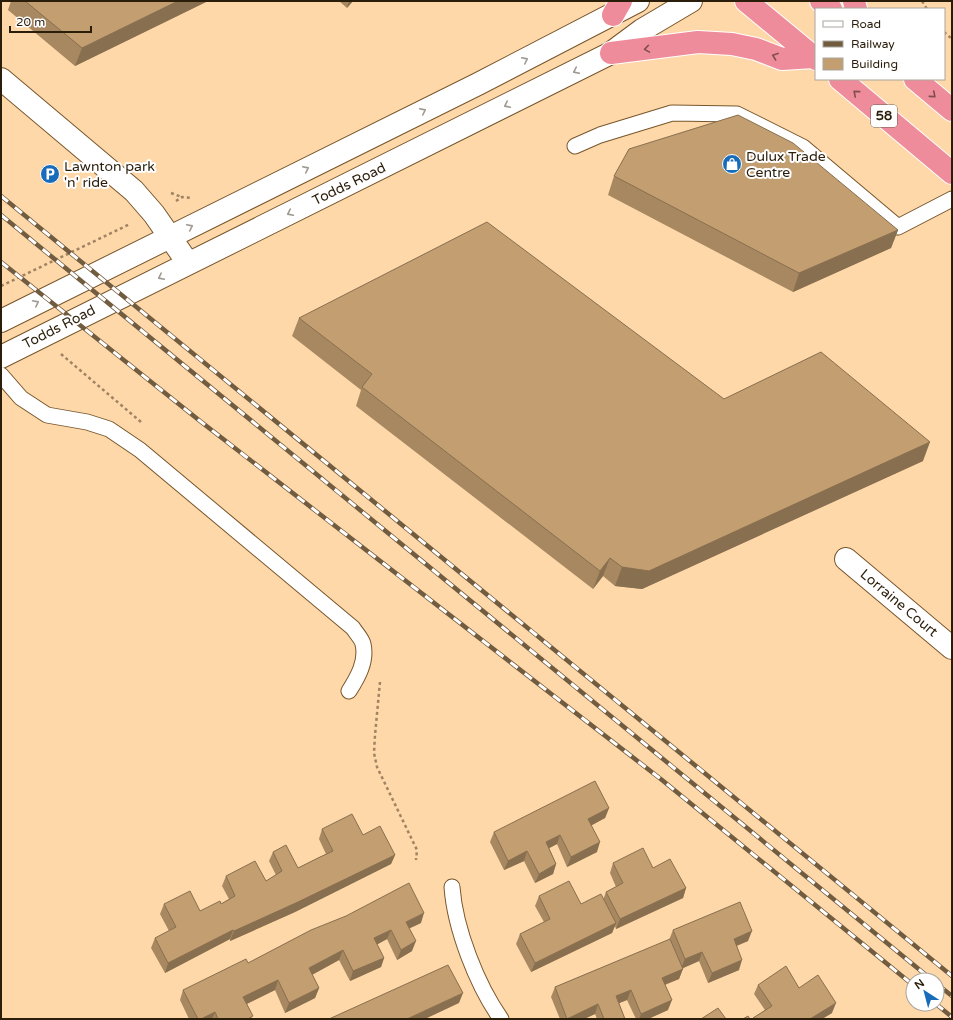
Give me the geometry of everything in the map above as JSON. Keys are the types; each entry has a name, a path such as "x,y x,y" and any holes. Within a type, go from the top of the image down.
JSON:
{"highway":[{"path":"746,1 815,58"},
{"path":"821,1 830,8"},
{"path":"611,53 698,42 732,44 756,49 782,59 815,58"},
{"name":"58","path":"841,80 952,173"},
{"path":"916,80 952,110"}],"street":[{"path":"1,321 617,8 638,1"},
{"name":"Todds Road","path":"1,357 611,53 642,30 691,1"},
{"path":"1,79 134,191 154,214 188,263"},
{"name":"Lorraine Court","path":"846,559 952,648"}],"lane":[{"path":"575,146 600,135 672,113 737,114 803,147 898,227 952,199"},
{"path":"1,375 21,398 47,414 87,422 109,430 140,450 353,628 363,644 363,659 359,675 349,691"},
{"path":"452,887 454,908 465,946 481,982 502,1019"}],"path":[{"path":"1,286 124,226 154,214"}],"building":[{"path":"25,1 178,1 82,48"},
{"path":"738,115 793,143 898,230 799,273 614,176 629,149"},
{"path":"487,222 724,399 821,352 930,442 649,571 622,567 610,558 600,571 362,387 372,374 299,318"},
{"path":"595,781 609,808 588,819 600,842 571,857 560,835 546,842 556,864 539,874 527,851 508,861 494,832"},
{"path":"352,814 363,835 380,826 395,855 298,902 234,931 233,930 168,963 155,938 176,927 164,904 190,891 200,911 220,901 221,904 235,896 226,876 255,861 266,881 282,871 273,852 286,845 298,868 333,851 322,829"},
{"path":"643,848 653,868 670,859 686,888 620,919 606,892 623,883 613,863"},
{"path":"569,881 581,904 601,894 616,923 535,963 520,934 550,919 539,896"},
{"path":"409,883 424,913 406,922 416,941 401,950 391,930 374,938 384,958 353,971 343,950 309,968 319,988 289,1003 278,980 243,997 253,1016 248,1019 218,1019 215,1012 198,1019 183,990 246,959 248,963 311,930 346,916"},
{"path":"740,902 752,931 734,939 742,960 712,973 702,952 685,959 673,930"},
{"path":"670,939 683,969 662,978 672,1000 641,1014 631,990 616,996 625,1019 604,1019 598,1004 567,1019 555,987"},
{"path":"448,965 463,993 407,1019 329,1019"},
{"path":"786,966 799,988 818,975 836,1003 810,1019 754,1019 753,1018 772,1006 758,985"},
{"path":"718,1008 726,1019 701,1019"},
{"path":"748,1016 750,1019 743,1019"}],"railway":[{"path":"1,196 952,976"},
{"path":"1,215 922,972"},
{"path":"1,262 200,421 662,780 905,978"},
{"path":"945,990 952,996"},
{"path":"945,1011 952,1017"}],"place":[{"name":"Dulux Trade Centre","path":"732,164"},
{"name":"Lawnton park 'n' ride","path":"50,174"}]}
